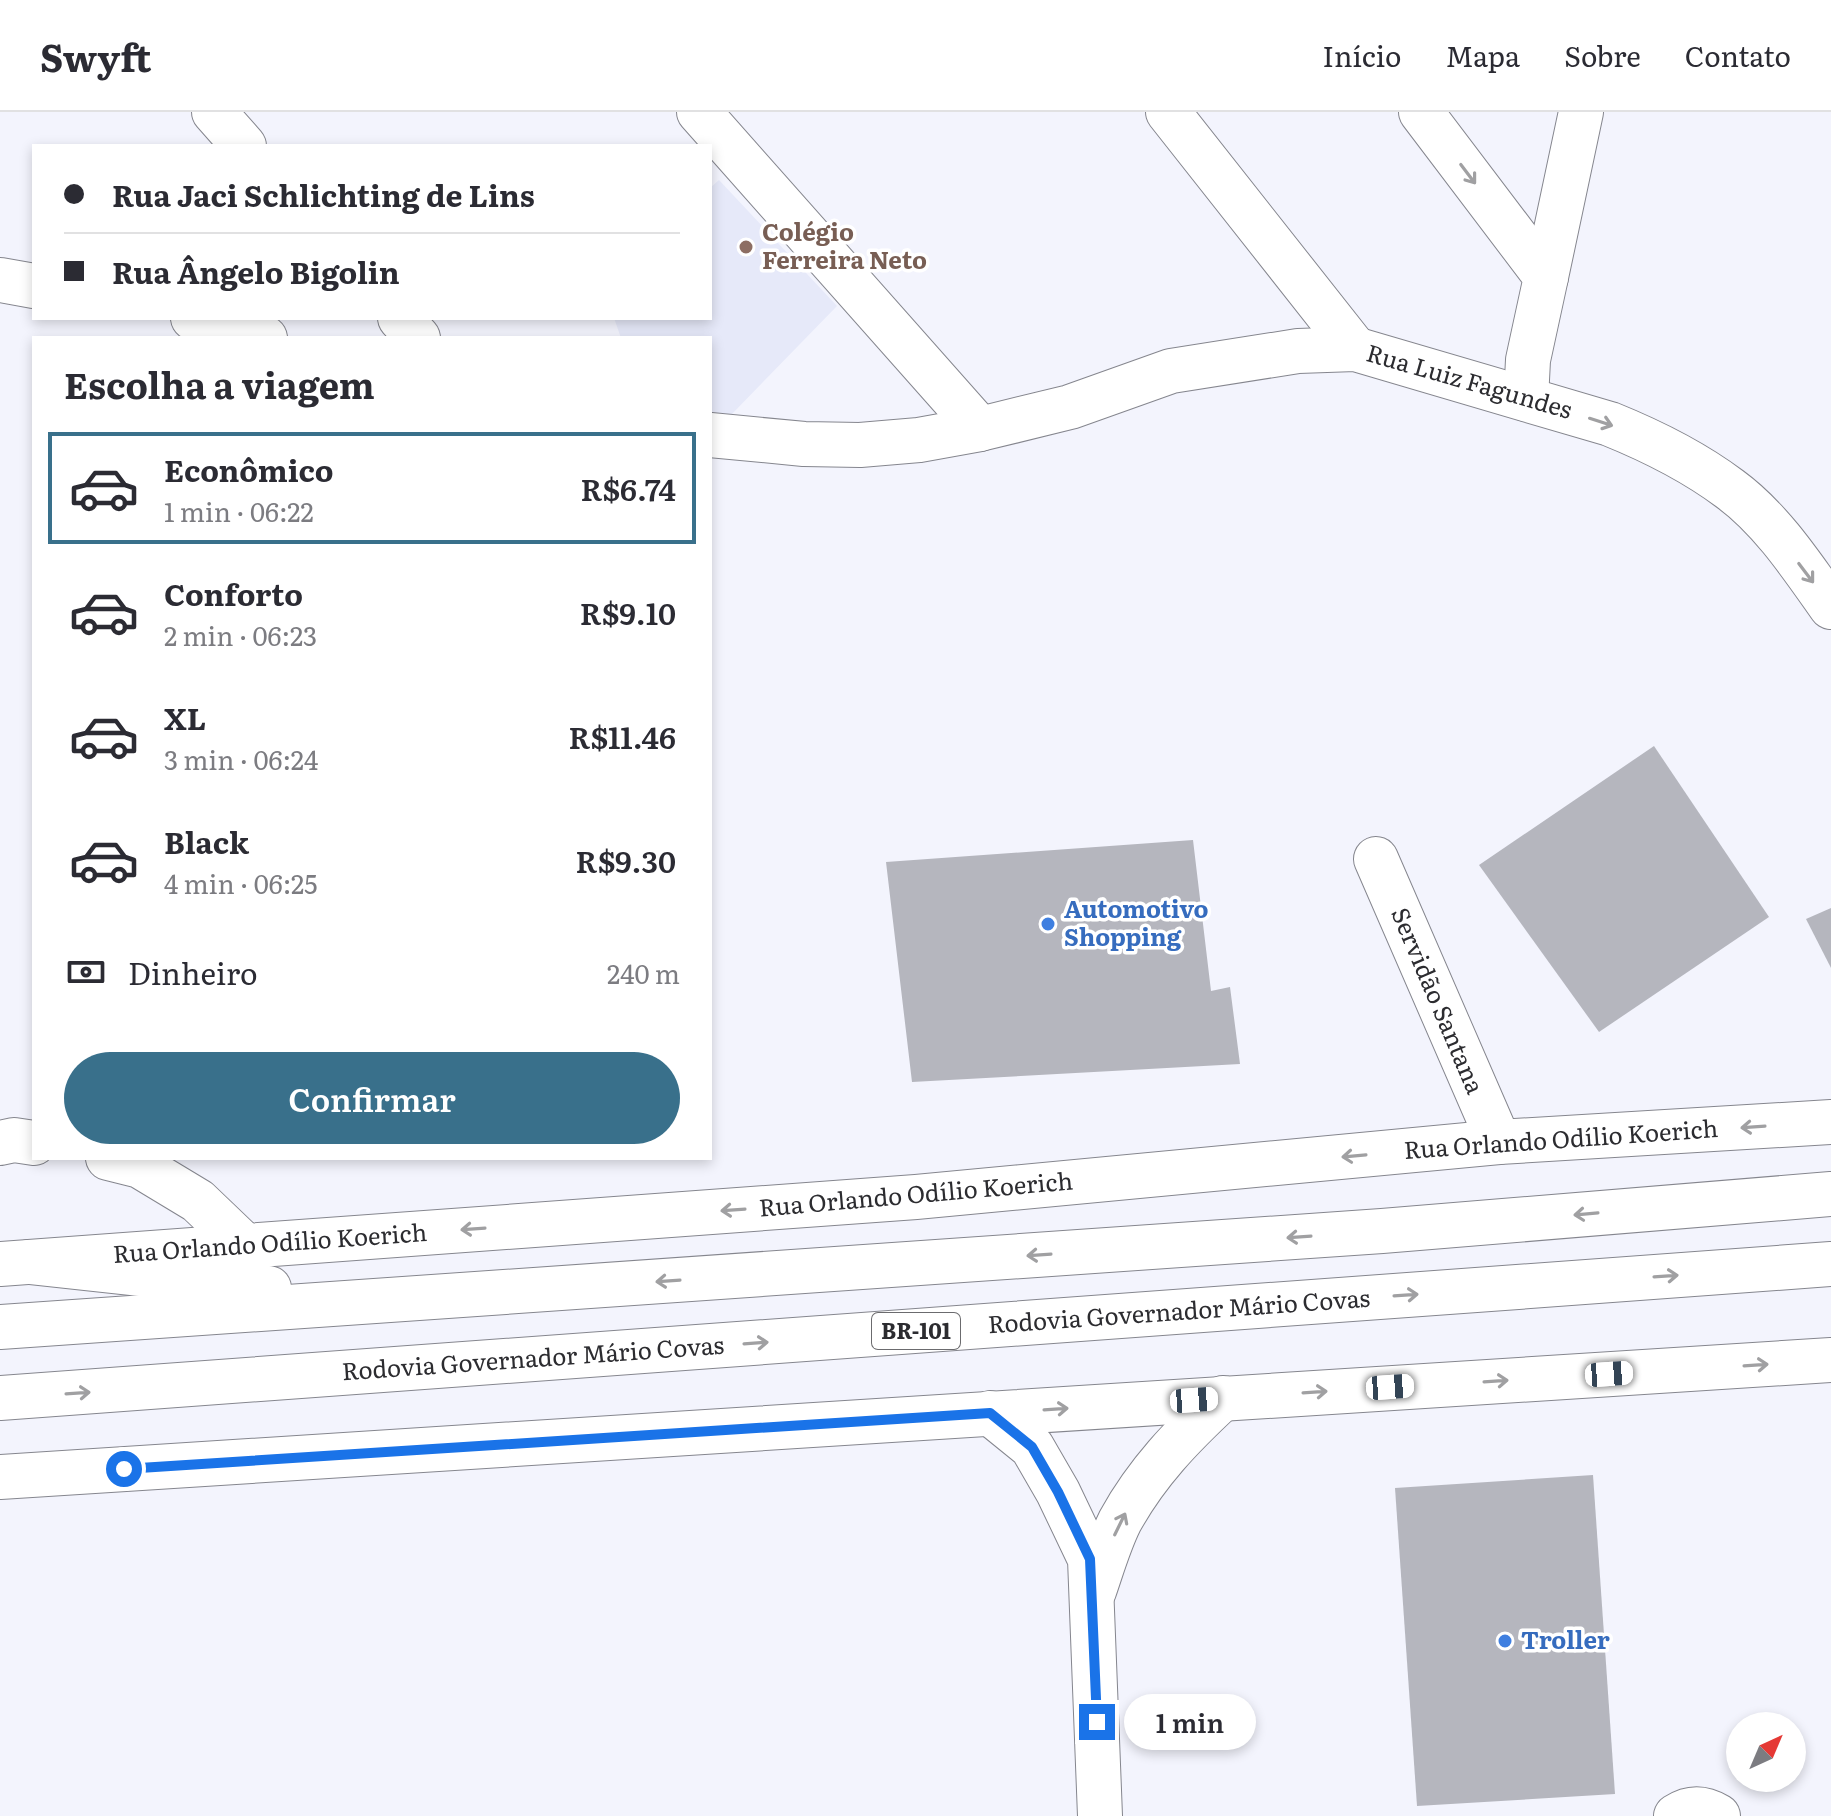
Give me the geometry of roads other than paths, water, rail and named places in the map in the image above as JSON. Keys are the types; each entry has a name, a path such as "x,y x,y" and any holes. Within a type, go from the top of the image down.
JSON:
{"main road":[{"path":"214,112 242,144"},
{"path":"699,112 980,429"},
{"path":"1168,112 1355,349"},
{"path":"1421,112 1546,277"},
{"path":"1526,399 1528,360 1581,112"},
{"path":"0,280 32,286"},
{"path":"200,320 258,336"},
{"path":"402,320 416,336"},
{"name":"Rua Luiz Fagundes","path":"712,435 804,444 860,445 919,440 1070,407 1171,371 1298,351 1355,349 1610,424 1644,438 1732,490 1761,518 1831,607"},
{"name":"Servidão Santana","path":"1376,859 1499,1142"},
{"name":"Rua Orlando Odílio Koerich","path":"14,1263 916,1197 1499,1142 1831,1122"},
{"path":"0,1143 14,1140 32,1143"},
{"path":"116,1160 140,1166 198,1201 245,1246"},
{"path":"0,1327 1382,1231 1831,1194"},
{"path":"14,1263 383,1300"},
{"name":"Rodovia Governador Mário Covas","path":"0,1398 1831,1264"},
{"path":"0,1477 1831,1360"},
{"path":"1092,1597 1119,1524 1151,1471 1179,1439 1223,1398"},
{"path":"990,1413 1032,1447 1090,1559 1100,1816"},
{"path":"1676,1816 1686,1810 1707,1809 1718,1816"}],"place":[{"name":"Colégio Ferreira Neto","path":"746,247"},
{"name":"Automotivo Shopping","path":"1048,924"},
{"name":"Troller","path":"1505,1641"}]}
